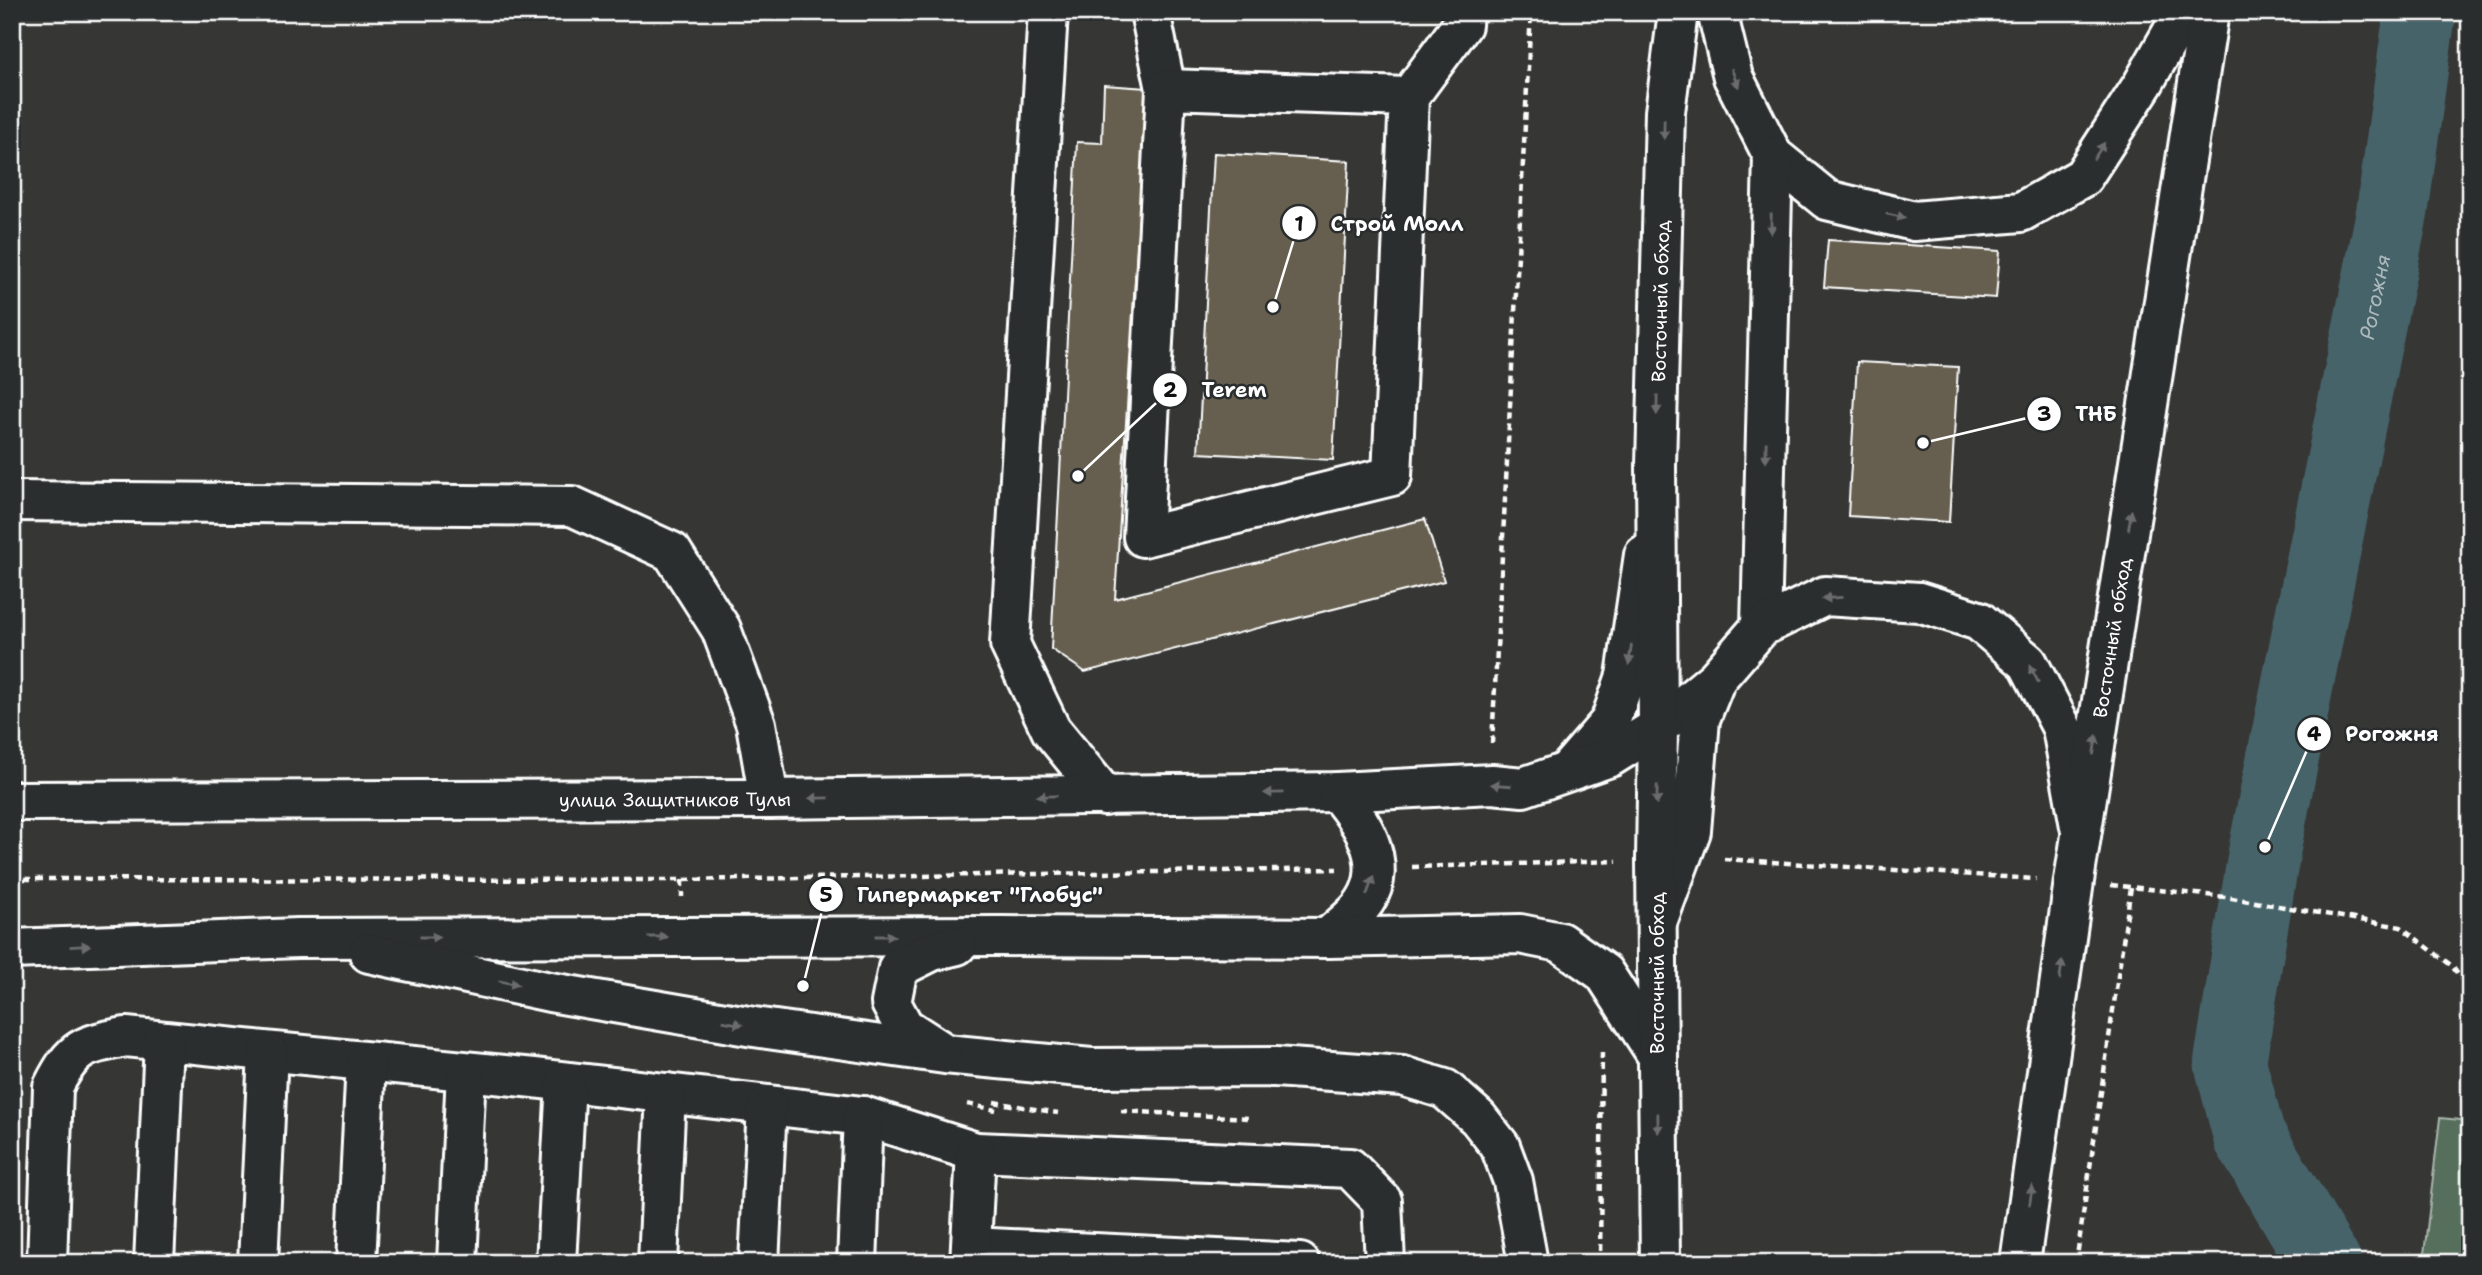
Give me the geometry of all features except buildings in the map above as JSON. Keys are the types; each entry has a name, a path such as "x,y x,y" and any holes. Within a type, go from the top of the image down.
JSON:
{"street":[{"path":"1048,12 1010,643 1051,730 1105,796"},
{"path":"1150,12 1166,89 1143,537 1392,476 1409,97 1462,25 1463,12"},
{"name":"Восточный обход","path":"1660,1263 1656,467 1665,112 1678,12"},
{"path":"1717,12 1733,77 1773,156 1827,200 1914,220 2021,212 2082,177 2143,84 2184,12"},
{"name":"Восточный обход","path":"2020,1263 2081,831 2208,12"},
{"path":"1166,89 1409,97"},
{"path":"1761,627 1773,156"},
{"path":"1567,772 1610,722 1626,676 1656,467"},
{"path":"12,501 572,506 672,552 721,629 756,723 769,799"},
{"path":"1657,922 1691,831 1700,719 1716,679 1761,627 1825,596 1919,602 1979,621 2028,663 2063,728 2081,831"},
{"name":"улица Защитников Тулы","path":"12,802 1105,796 1337,792 1492,784 1523,787 1609,757 1658,727 1716,679"},
{"path":"1328,938 1361,907 1376,868 1369,840 1357,816 1337,792"},
{"path":"12,949 298,938 1328,938 1520,934 1559,942 1604,973 1657,1055"},
{"path":"946,1054 904,1027 891,1003 898,968 932,951 1001,936"},
{"path":"298,938 550,992 754,1027 946,1054 1091,1068 1288,1068 1402,1076 1445,1089 1478,1118 1500,1146 1513,1181 1528,1263"},
{"path":"47,1263 53,1087 66,1062 90,1043 125,1037 566,1082 863,1116 976,1152 1350,1168 1382,1201 1385,1263"},
{"path":"154,1263 164,1041"},
{"path":"258,1263 268,1052"},
{"path":"356,1263 366,1062"},
{"path":"457,1263 466,1072"},
{"path":"556,1263 566,1082"},
{"path":"658,1263 666,1093"},
{"path":"759,1263 767,1105"},
{"path":"857,1263 863,1116"},
{"path":"976,1152 970,1255 1300,1263"}],"path":[{"path":"1492,743 1531,12"},
{"path":"12,879 682,880"},
{"path":"2076,1263 2131,887"},
{"path":"2147,889 2226,897 2401,927 2452,966 2470,991"},
{"path":"1600,1039 1603,1050 1600,1263"},
{"path":"962,1096 976,1098"},
{"path":"989,1101 1067,1114"},
{"path":"1109,1110 1248,1118"}],"green space":[{"path":"2440,1118 2470,1121 2470,1263 2423,1263"}],"waterway":[{"name":"Рогожня","path":"2325,1263 2249,1136 2230,1062 2265,847 2392,213 2420,12"}],"place":[{"name":"Строй Молл","path":"1273,307"},
{"name":"ТНБ","path":"1923,443"},
{"name":"Terem","path":"1078,476"},
{"name":"Рогожня","path":"2265,847"},
{"name":"Гипермаркет \"Глобус\"","path":"803,986"}]}
